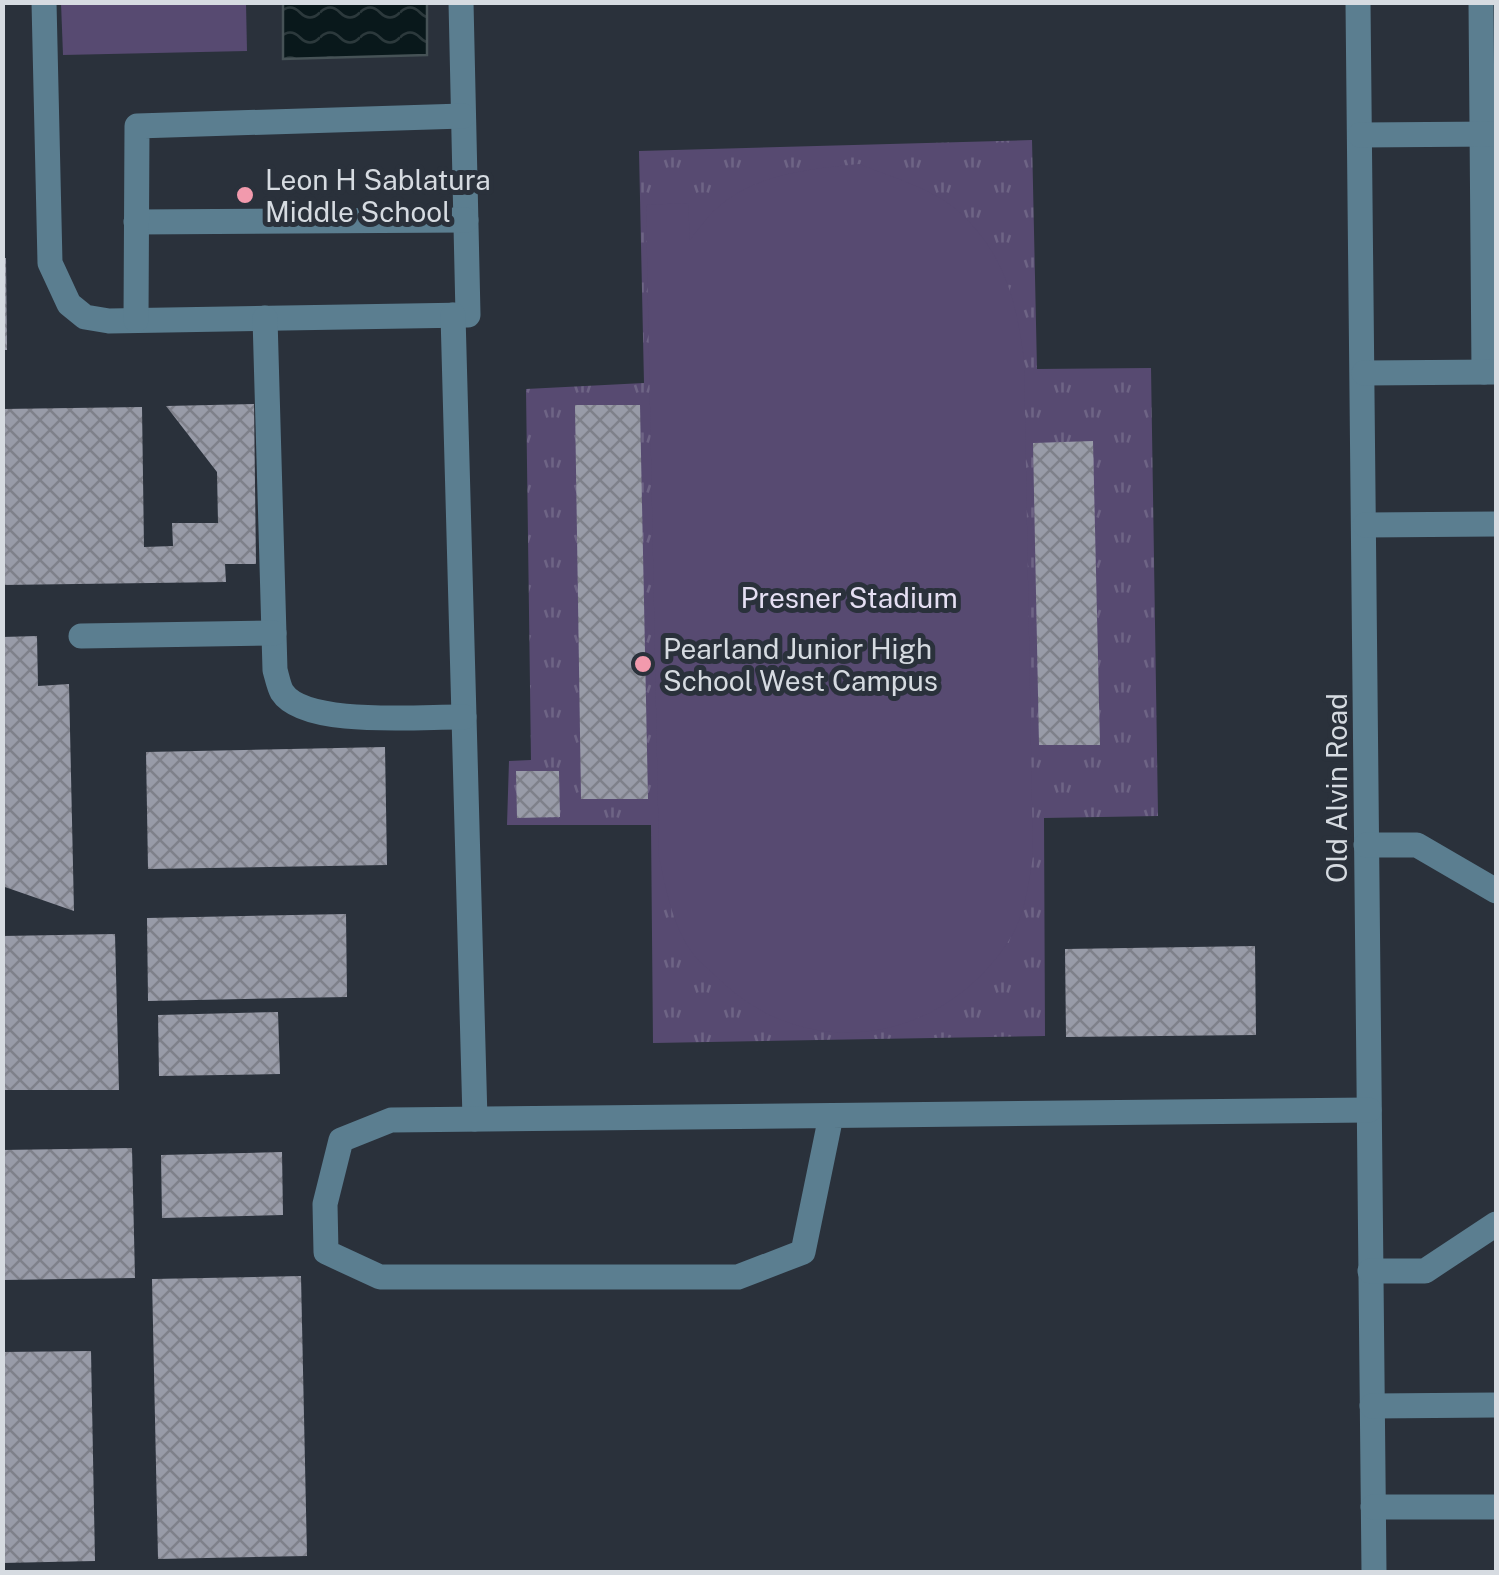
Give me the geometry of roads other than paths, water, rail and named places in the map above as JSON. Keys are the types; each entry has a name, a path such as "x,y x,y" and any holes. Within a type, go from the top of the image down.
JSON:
{"street":[{"path":"44,2 50,263 68,304 85,317 136,320 468,315 461,2"},
{"name":"Old Alvin Road","path":"1358,2 1374,1572"},
{"path":"1364,373 1490,372 1489,133 1482,2"},
{"path":"136,320 137,126 463,116"},
{"path":"1360,134 1489,133"},
{"path":"136,222 466,220"},
{"path":"453,315 476,1120"},
{"path":"265,318 275,670 283,694 302,708 328,716 464,716"},
{"path":"1365,525 1496,524"},
{"path":"81,636 274,633"},
{"path":"1366,845 1417,845 1496,891"},
{"path":"831,1116 802,1252 738,1276 380,1277 326,1252 326,1204 341,1140 391,1120 1369,1110"},
{"path":"1370,1271 1425,1271 1496,1224"},
{"path":"1372,1406 1496,1406"},
{"path":"1374,1508 1496,1507"}],"water":[{"path":"283,3 427,3 427,55 283,59"}],"place":[{"name":"Leon H Sablatura Middle School","path":"245,195"},
{"name":"Pearland Junior High School West Campus","path":"643,664"}],"park label":[{"name":"Presner Stadium","path":"849,597"}]}
